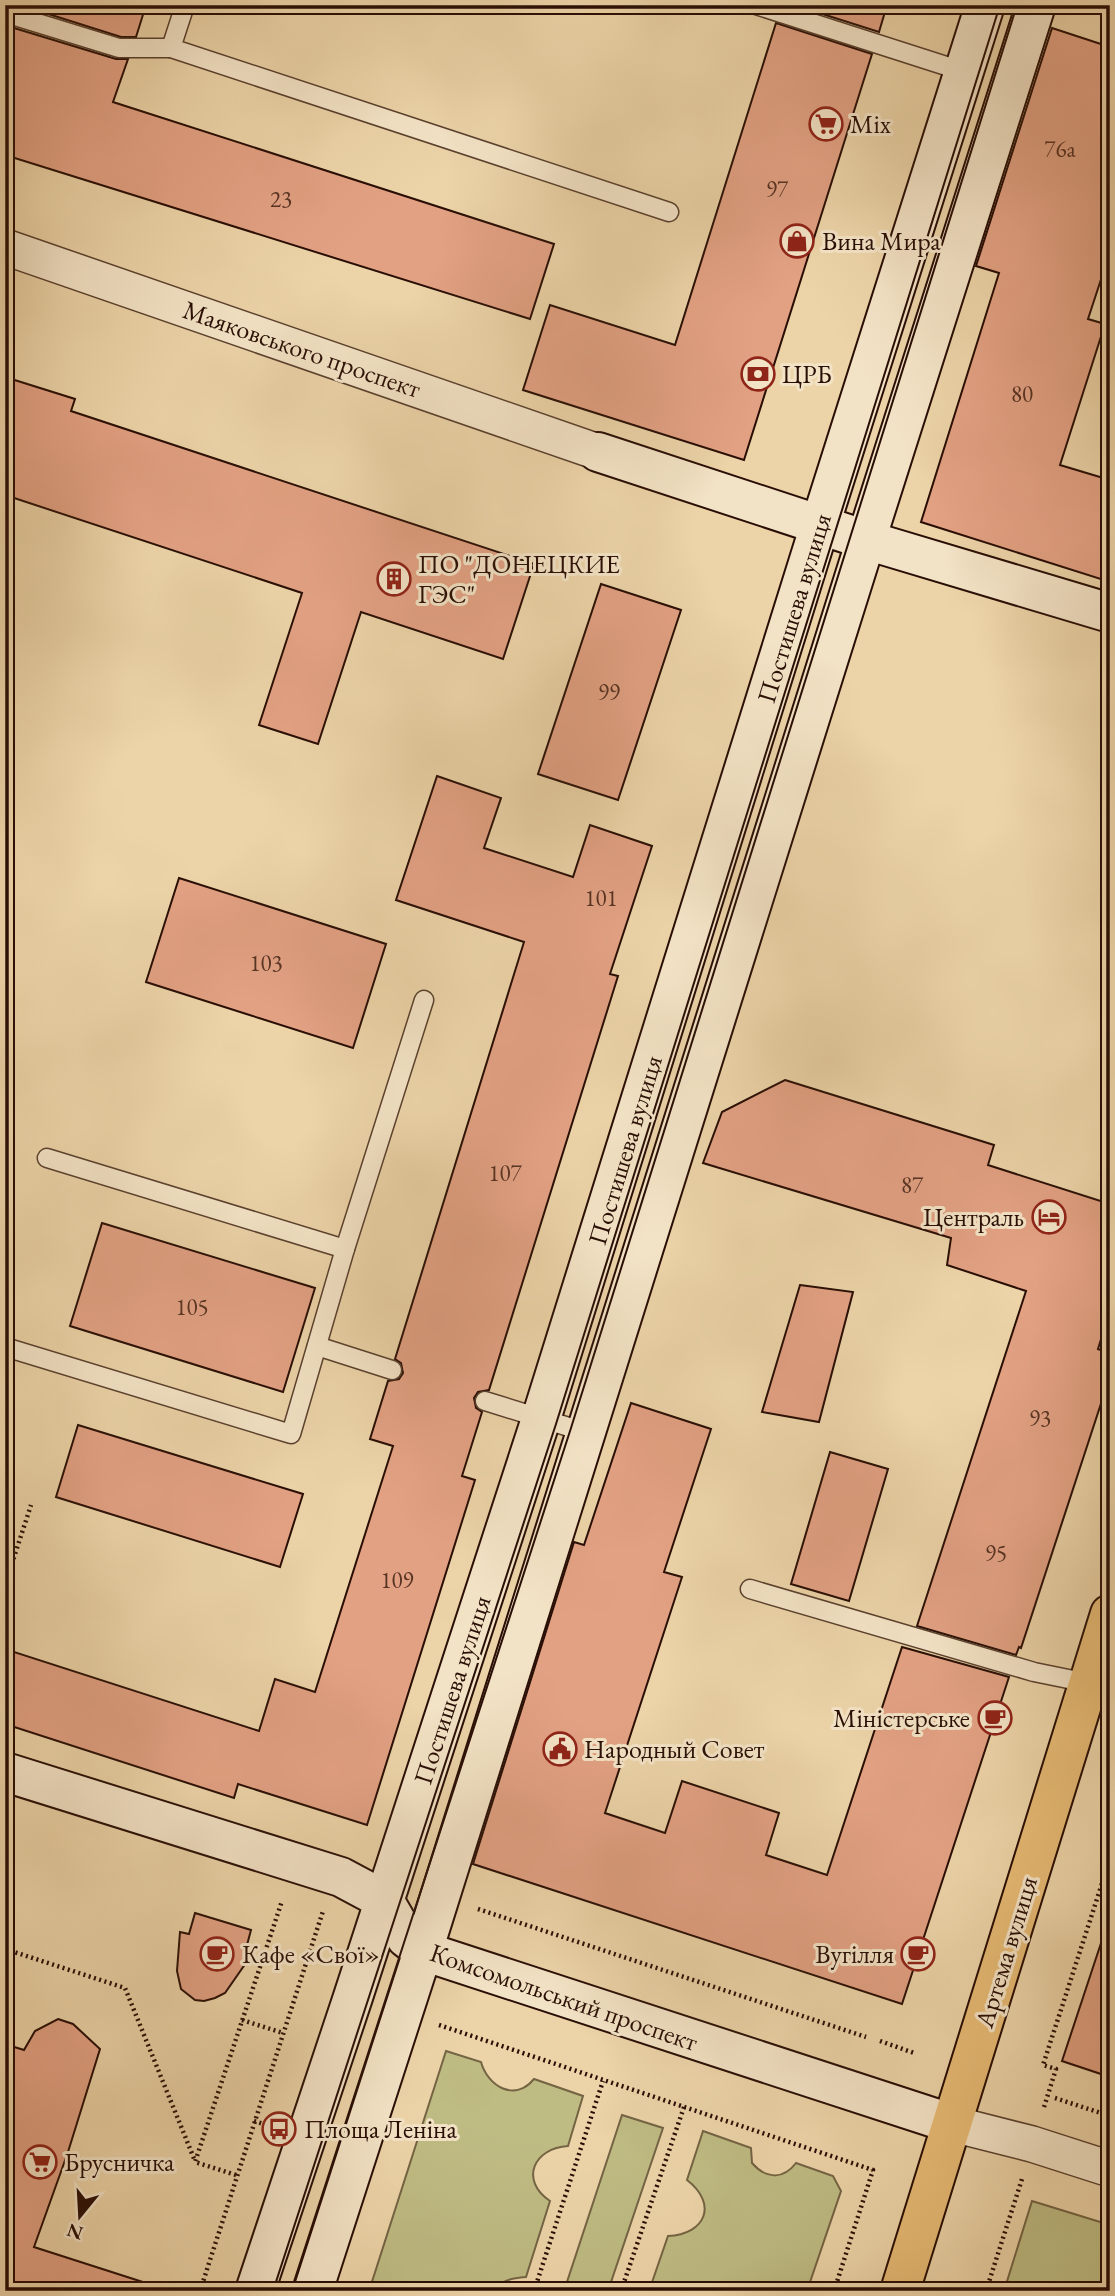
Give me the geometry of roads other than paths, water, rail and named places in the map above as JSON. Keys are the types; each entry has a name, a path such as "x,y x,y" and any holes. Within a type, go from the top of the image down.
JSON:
{"main road":[{"name":"Артема вулиця","path":"900,2291 1099,1687 1110,1614"}],"street":[{"name":"Постишева вулиця","path":"313,2291 423,1951 585,1432 846,534 965,72 985,5"},
{"name":"Постишева вулиця","path":"255,2291 541,1419 846,534 1036,5"},
{"name":"Маяковського проспект","path":"5,247 598,452"},
{"path":"598,452 846,534 1110,613"},
{"path":"5,1772 341,1877 384,1900"},
{"name":"Комсомольський проспект","path":"384,1900 406,1938 423,1951 953,2124 1036,2132 1110,2169"}],"lane":[{"path":"171,48 185,5"},
{"path":"756,5 965,72"},
{"path":"5,13 119,48 171,48 669,212"},
{"path":"5,1347 291,1434 345,1249 424,1000"},
{"path":"47,1158 345,1249"},
{"path":"317,1346 392,1370"},
{"path":"485,1401 585,1432"},
{"path":"750,1589 1034,1672 1099,1687"}],"tram line":[{"path":"273,2291 556,1424 1000,5"},
{"path":"291,2291 571,1428 1017,5"}],"place":[{"name":"Mix","path":"826,124"},
{"name":"Вина Мира","path":"797,241"},
{"name":"ЦРБ","path":"758,374"},
{"name":"ПО \"ДОНЕЦКИЕ ГЭС\"","path":"394,579"},
{"name":"Централь","path":"1049,1217"},
{"name":"Міністерське","path":"995,1718"},
{"name":"Народный Совет","path":"560,1749"},
{"name":"Кафе «Свої»","path":"217,1954"},
{"name":"Вугілля","path":"918,1954"},
{"name":"Площа Леніна","path":"279,2129"},
{"name":"Брусничка","path":"40,2162"}]}
